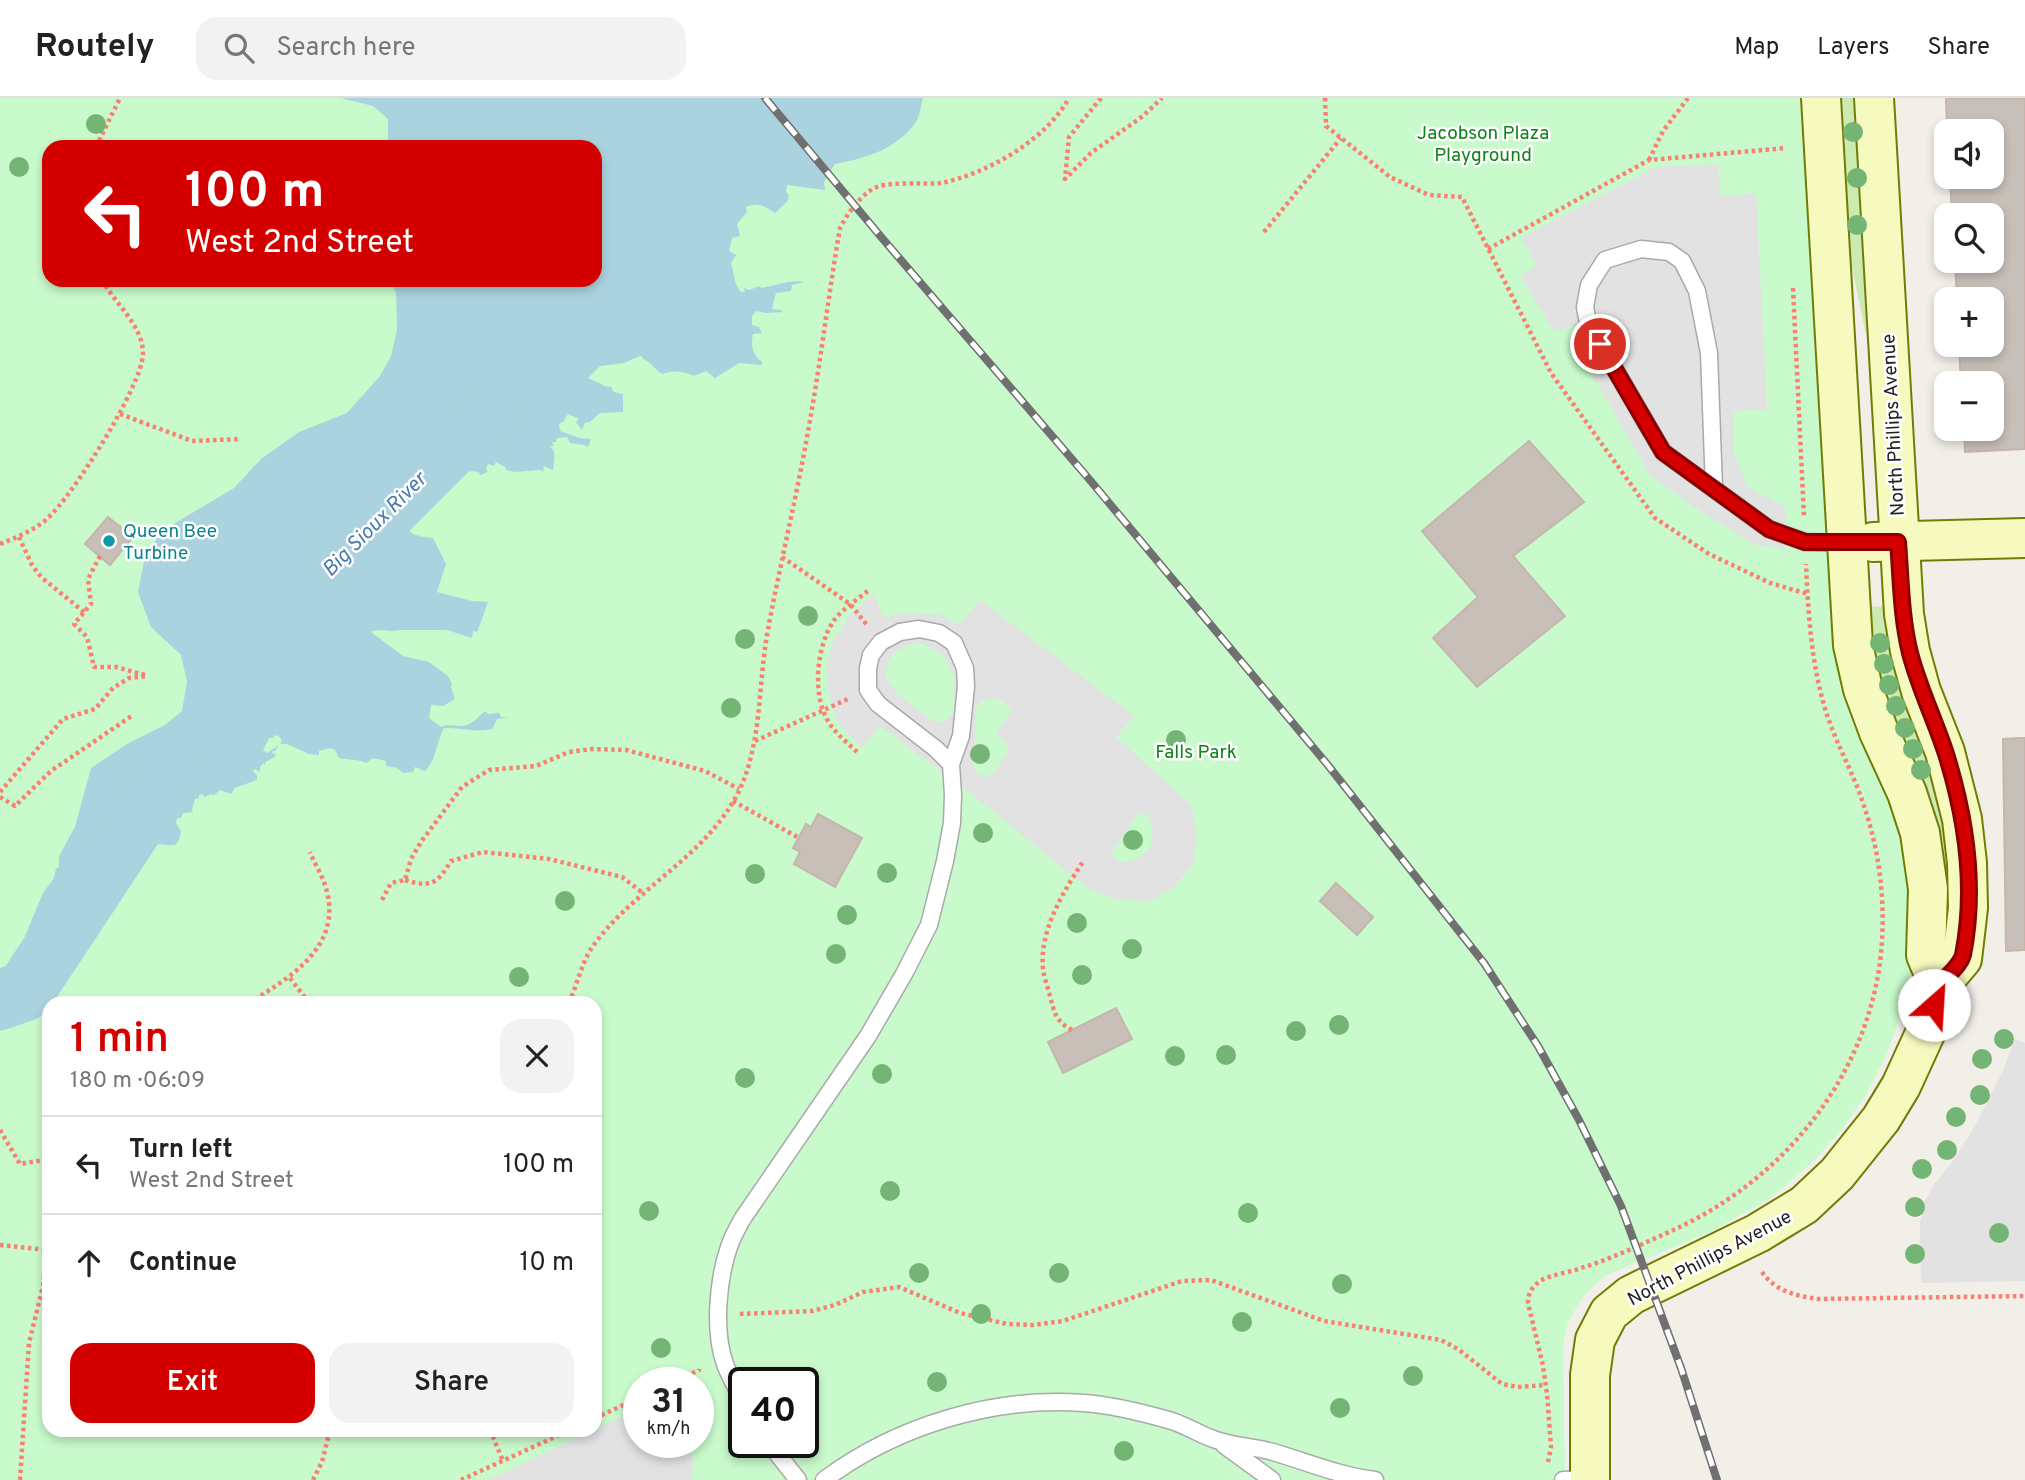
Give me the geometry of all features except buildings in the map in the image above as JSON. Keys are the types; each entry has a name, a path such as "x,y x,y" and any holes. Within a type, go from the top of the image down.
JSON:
{"street":[{"path":"1821,98 1850,619 1857,668 1879,732 1907,793 1920,833 1928,889 1926,955 1939,986"},
{"name":"North Phillips Avenue","path":"1581,1480 1595,1340 1609,1313 1631,1295 1758,1234 1804,1205 1837,1174 1881,1119 1902,1086 1927,1027 1939,986 1962,959 1968,908 1966,840 1949,763 1921,691 1910,651 1904,614 1874,98"},
{"path":"1846,542 2025,538"}],"lane":[{"path":"1714,488 1709,353 1697,290 1682,261 1669,251 1641,249 1605,260 1589,285 1586,307 1588,323 1663,452 1769,529 1805,542 1846,542"},
{"path":"728,1371 724,1363 718,1314 722,1270 730,1245 743,1218 868,1036 904,974 929,925 945,861 953,795 951,764 961,736 965,668 954,643 939,634 919,629 901,632 881,642 871,655 867,690 883,709 936,749 951,764"},
{"path":"824,1480 867,1452 908,1432 1001,1407 1045,1402 1085,1403 1117,1408 1174,1422 1216,1440 1375,1480"},
{"path":"1216,1440 1272,1480"},
{"path":"781,1458 798,1480"}],"path":[{"path":"99,140 120,98"},
{"path":"572,996 590,950 643,893 695,849 718,824 740,789 750,764 755,741 761,667 809,426 840,228 847,215 872,189 899,184 941,183 983,170 1015,153 1038,135 1069,98"},
{"path":"1101,98 1069,138 1065,179 1091,153 1143,116 1161,98"},
{"path":"1325,98 1326,126 1390,177 1429,195 1462,197 1551,373 1655,517 1709,554 1770,583 1808,594"},
{"path":"1649,160 1663,131 1688,98"},
{"path":"1488,249 1649,160 1786,148 1785,136"},
{"path":"1264,232 1342,138"},
{"path":"1551,1447 1543,1366 1528,1303 1533,1287 1545,1278 1603,1260 1689,1223 1728,1199 1780,1159 1815,1119 1841,1079 1872,1003 1883,922 1878,859 1865,808 1824,707 1812,643 1793,283"},
{"path":"0,544 34,529 70,492 120,414 138,376 143,354 140,335 107,287"},
{"path":"120,414 192,441 241,439"},
{"path":"19,537 32,565 41,577 84,612"},
{"path":"0,792 63,719 95,709 113,688 130,678 148,676 116,667 94,667 87,637 74,624 90,604 88,579 100,556"},
{"path":"782,557 850,604 881,642"},
{"path":"857,752 830,724 823,712 818,669 821,650 835,619 869,590"},
{"path":"755,741 867,690"},
{"path":"0,797 15,806 51,771 133,715"},
{"path":"405,880 411,859 421,842 462,787 489,770 536,766 569,752 592,749 626,750 705,771 740,789"},
{"path":"733,801 799,838"},
{"path":"259,996 289,978 316,950 326,934 330,909 327,890 310,852"},
{"path":"382,900 391,883 405,880 422,886 441,878 451,861 483,852 549,859 584,867 622,877 643,893"},
{"path":"1072,1030 1063,1026 1054,1015 1043,969 1044,945 1064,890 1084,860"},
{"path":"289,978 303,996"},
{"path":"0,1130 20,1164 42,1160"},
{"path":"0,1245 42,1249"},
{"path":"1759,1268 1767,1279 1781,1290 1818,1299 2025,1296"},
{"path":"718,1314 812,1311 863,1293 899,1287 960,1313 1007,1324 1033,1325 1063,1321 1182,1281 1211,1280 1324,1321 1441,1340 1458,1349 1502,1384 1518,1387 1546,1385"},
{"path":"20,1480 29,1343 42,1290"},
{"path":"698,1359 699,1367"},
{"path":"602,1415 623,1405"},
{"path":"313,1480 322,1461 328,1437"},
{"path":"493,1437 503,1461"},
{"path":"461,1480 555,1437"}],"green space":[{"name":"Falls Park","path":"0,98 1806,98 1877,762 1911,866 1913,947 1910,981 1886,1056 1866,1095 1841,1131 1814,1161 1764,1202 1710,1232 1604,1276 1583,1297 1568,1322 1563,1346 1565,1480 0,1480"},
{"path":"1836,98 1860,98 1870,354 1841,215"},
{"path":"1882,606 1887,610 1939,778 1953,874 1944,875 1872,659 1870,607"}],"shaded area":[{"path":"1718,164 1721,197 1756,193 1767,409 1733,411 1734,455 1748,487 1785,507 1785,551 1755,545 1703,513 1650,475 1581,355 1573,326 1554,331 1520,276 1537,265 1521,238 1655,167"},
{"path":"873,594 884,617 911,613 941,615 959,625 980,600 1134,716 1116,737 1191,805 1197,836 1193,864 1173,888 1149,901 1115,899 1087,887 984,804 880,726 862,748 838,723 828,691 827,663 835,637 848,617","holes":["913,643 923,644 945,657 953,673 954,713 945,721 936,723 898,695 886,677 888,661 896,651","999,699 1012,709 997,734 1010,748 994,773 985,777 977,773 974,767 976,708 983,700","1144,813 1150,819 1153,830 1151,846 1142,856 1129,862 1118,862 1111,854 1138,814"]},
{"path":"2015,1039 2025,1043 2025,1281 1921,1283 1920,1223 1925,1201 1977,1122 2002,1073"},
{"path":"623,1416 623,1458 693,1458 692,1480 488,1480 579,1437 602,1437 602,1426"}],"water":[{"path":"341,98 923,98 917,120 910,130 881,151 835,164 824,182 825,190 787,185 787,202 775,213 761,205 746,207 747,212 737,224 740,236 732,238 729,251 736,255 731,263 738,289 745,292 744,288 749,290 760,286 805,282 792,285 791,291 776,293 772,309 783,312 756,311 752,316 752,325 759,327 762,333 753,334 752,346 762,365 739,363 715,378 706,371 694,376 678,372 662,374 640,356 624,363 600,366 588,378 623,394 623,412 600,413 585,423 582,430 576,422 579,419 568,414 559,424 560,431 591,439 588,447 570,443 567,437 557,438 556,442 552,442 554,446 550,446 554,454 553,470 544,466 543,472 515,472 506,470 496,462 494,466 488,464 488,472 480,475 474,472 443,471 441,467 438,470 418,462 401,464 397,510 405,526 414,534 433,538 446,564 437,592 488,602 478,630 473,631 472,638 447,630 371,632 403,656 429,662 448,676 455,699 443,706 431,705 429,718 441,727 468,725 485,711 488,714 499,713 501,717 509,717 497,719 492,729 444,728 432,761 425,771 415,767 413,772 403,773 397,768 386,766 386,761 373,758 366,763 339,758 335,750 330,748 319,751 319,755 309,754 287,744 280,744 280,737 274,735 269,738 263,750 267,753 279,745 272,752 276,754 275,757 265,762 265,765 263,763 260,772 255,769 253,772 257,775 257,780 235,788 231,794 220,790 214,795 199,795 199,798 195,799 193,812 183,813 181,818 177,818 176,823 181,831 175,845 128,844 126,842 132,841 120,841 117,847 99,851 101,855 98,856 97,862 89,862 65,921 65,924 70,925 71,932 63,945 56,946 42,978 49,996 42,996 42,1010 34,1014 20,1014 10,1027 0,1031 0,986 21,946 43,893 59,867 59,856 75,827 91,768 127,744 165,725 182,711 187,682 181,655 151,627 138,592 144,562 160,532 234,488 261,459 299,432 347,413 380,376 391,356 397,330 396,293 393,287 602,287 602,140 387,140 388,119 373,106"}],"waterway":[{"name":"Big Sioux River","path":"339,559 470,428 493,414"},
{"name":"Big Sioux River","path":"0,1000 25,991 169,773"}],"railway":[{"path":"765,98 1327,764 1484,963 1538,1046 1579,1120 1621,1206 1681,1368 1717,1480"}],"place":[{"name":"Queen Bee Turbine","path":"109,541"}],"route":[{"path":"1600,344 1663,452 1769,529 1805,542 1898,542 1910,651 1921,691 1952,774 1966,840 1968,908 1962,959 1939,986 1934,1005"}],"park label":[{"name":"Jacobson Plaza Playground","path":"1483,143"}]}
